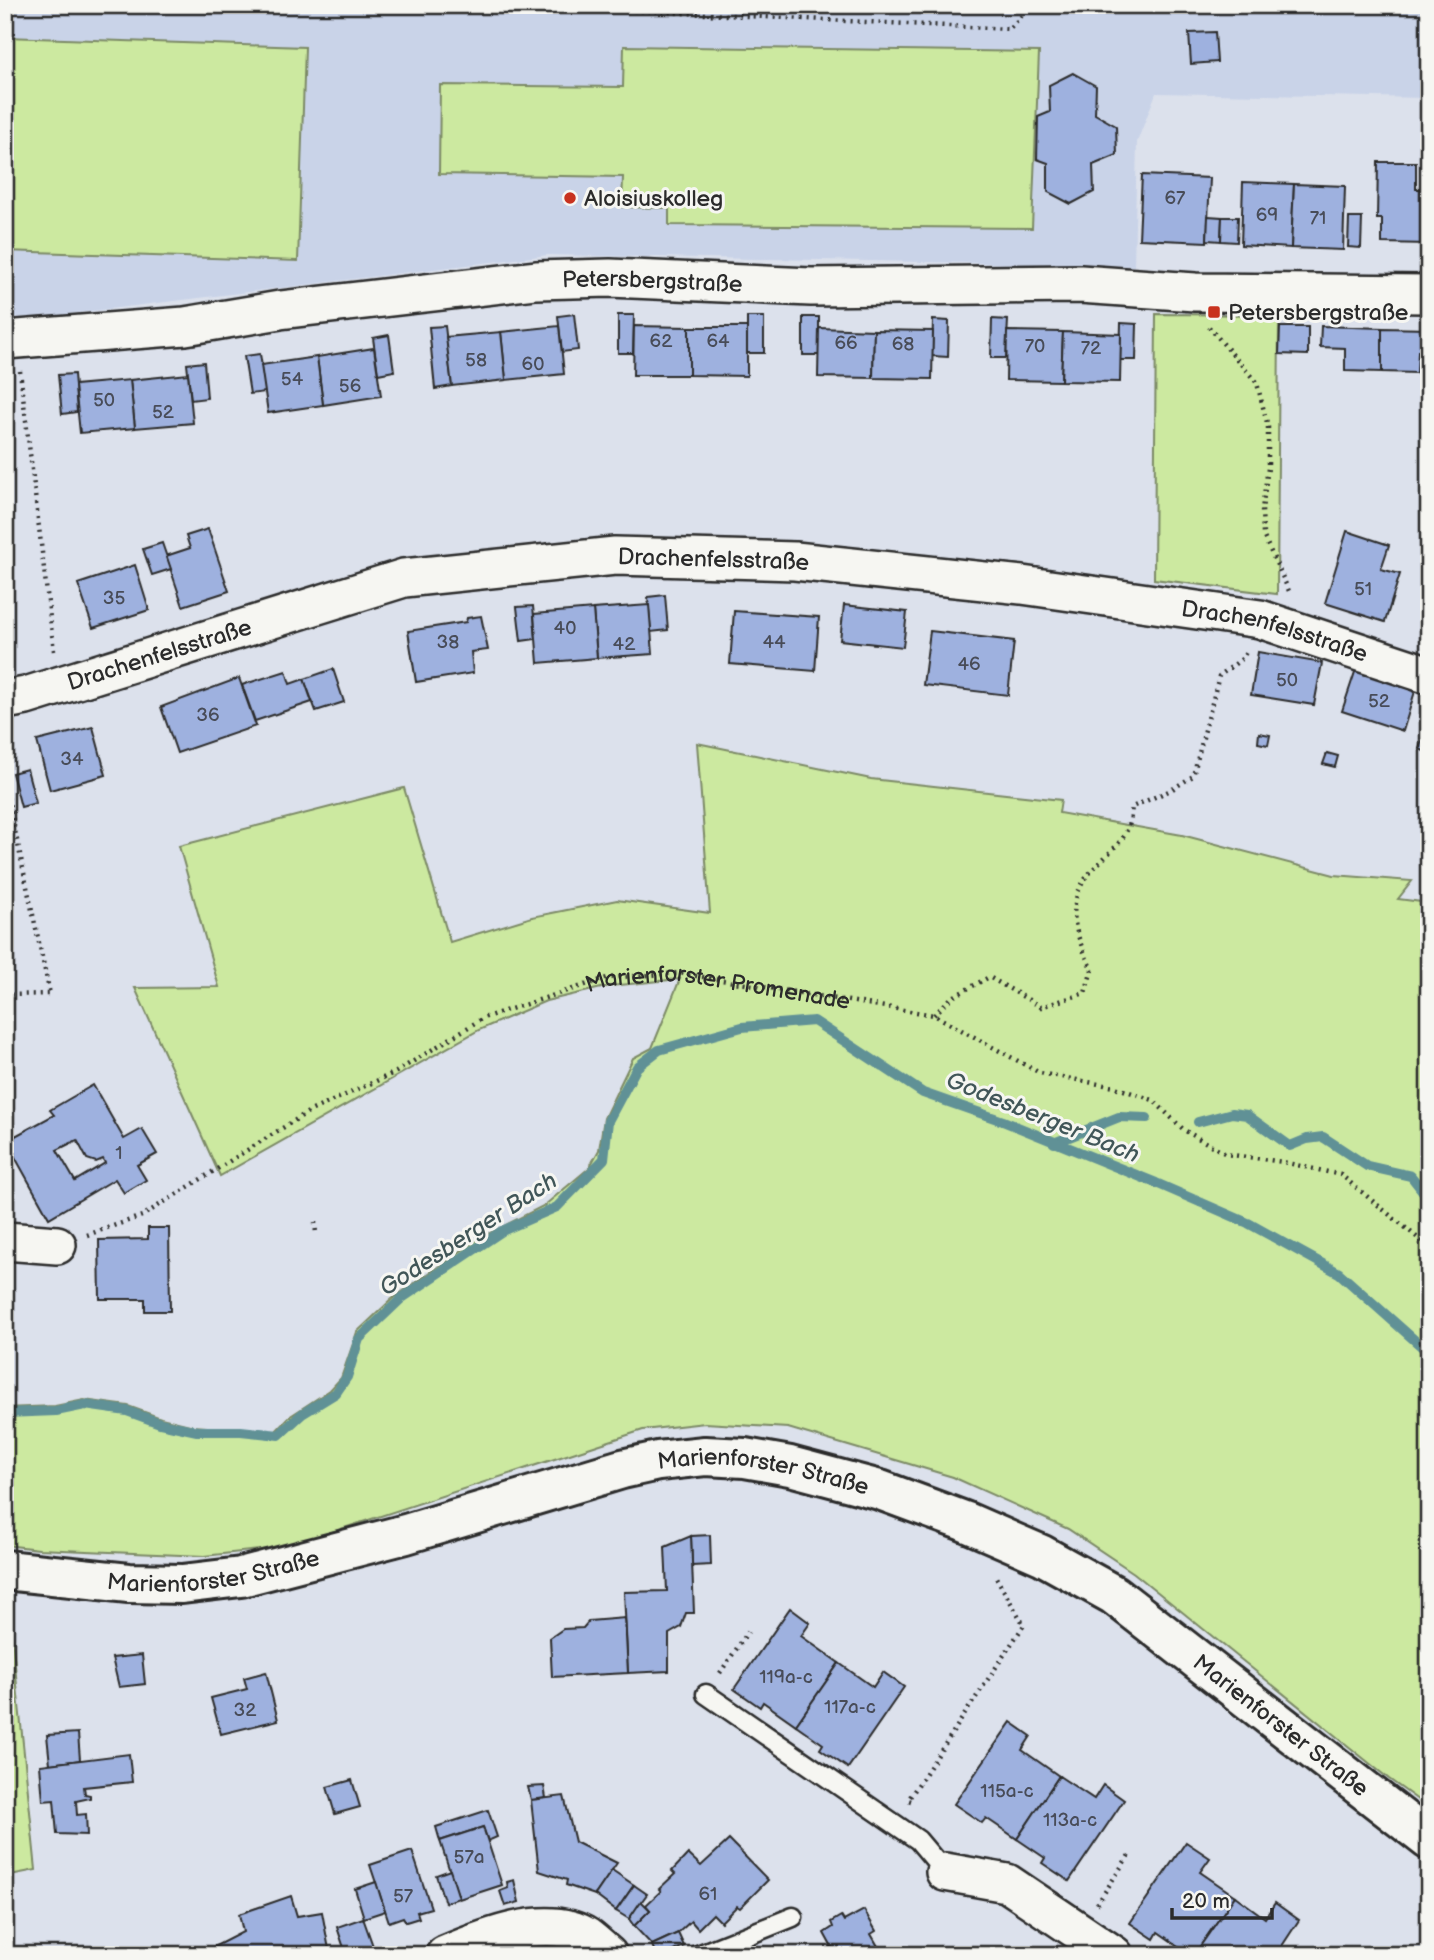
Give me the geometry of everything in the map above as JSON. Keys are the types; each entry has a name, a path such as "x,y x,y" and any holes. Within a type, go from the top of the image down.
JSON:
{"main road":[{"name":"Marienforster Straße","path":"5,1570 129,1583 182,1584 241,1577 406,1534 622,1469 658,1461 705,1456 745,1458 790,1466 880,1490 964,1521 1042,1555 1114,1595 1429,1840"}],"street":[{"name":"Petersbergstraße","path":"13,355 293,309 536,280 610,278 811,287 1080,285 1195,292 1429,294"},
{"name":"Drachenfelsstraße","path":"5,700 155,658 404,578 615,556 781,560 822,564 1049,589 1260,619 1429,675"},
{"path":"5,1241 57,1245"},
{"path":"945,1872 1007,1883 1114,1955"},
{"path":"445,1955 481,1940 530,1927 559,1928 586,1936 608,1955"}],"lane":[{"path":"706,1694 918,1840 945,1872"},
{"path":"698,1955 793,1917"}],"path":[{"path":"522,5 1009,29 1032,5"},
{"path":"1195,292 1198,314 1257,383 1268,427 1268,468 1262,509 1263,535 1284,576 1294,607 1289,629"},
{"path":"13,355 55,659"},
{"path":"934,1015 951,998 989,977 1041,1007 1085,993 1092,970 1081,945 1074,915 1075,895 1085,876 1111,851 1128,829 1132,807 1171,790 1193,776 1219,676 1243,659"},
{"path":"5,784 50,994 5,995"},
{"name":"Marienforster Promenade","path":"57,1245 142,1216 308,1112 396,1072 483,1018 607,978 679,972 934,1015 1040,1073 1115,1087 1153,1100 1184,1130 1226,1154 1283,1162 1341,1175 1429,1247"},
{"path":"315,1222 316,1233"},
{"path":"908,1800 1024,1625 991,1570"},
{"path":"706,1694 748,1632"},
{"path":"1079,1931 1129,1855"}],"shaded area":[{"name":"Aloisiuskolleg","path":"5,5 1429,5 1429,98 1156,93 1137,142 1134,266 548,255 36,318 5,317"}],"green space":[{"path":"5,37 305,47 298,261 5,251"},
{"path":"624,46 1039,52 1032,228 669,225 669,208 622,207 623,177 439,174 440,85 623,87"},
{"path":"1156,314 1279,315 1277,594 1154,579"},
{"path":"697,743 871,779 1061,800 1059,813 1182,835 1334,875 1412,881 1398,899 1429,903 1429,1808 1389,1779 1134,1573 1068,1529 953,1477 788,1428 705,1423 643,1430 286,1547 204,1556 39,1549 5,1545 5,1408 55,1406 84,1400 128,1406 194,1426 275,1432 289,1417 330,1390 341,1378 357,1332 392,1299 478,1239 545,1205 589,1168 599,1150 604,1118 633,1058 652,1048 680,979 610,986 546,1001 479,1030 220,1176 135,988 219,987 179,846 404,788 450,942 532,917 617,900 710,913"},
{"path":"5,1598 8,1598 36,1870 5,1876"}],"building":[{"path":"1215,32 1217,62 1191,64 1189,33"},
{"path":"1073,73 1096,86 1095,114 1116,126 1117,155 1093,165 1094,192 1071,204 1048,192 1048,163 1037,159 1038,117 1050,112 1049,85"},
{"path":"1378,162 1416,162 1416,189 1429,189 1429,244 1382,243 1382,219 1377,219"},
{"path":"1142,175 1210,178 1207,242 1139,239"},
{"path":"1243,182 1294,184 1291,248 1241,245"},
{"path":"1294,184 1345,186 1343,250 1291,248"},
{"path":"1208,216 1222,217 1221,241 1207,240"},
{"path":"1222,217 1238,217 1237,242 1221,241"},
{"path":"1349,218 1362,218 1361,248 1348,247"},
{"path":"574,314 578,350 562,352 558,316"},
{"path":"618,315 634,315 633,353 618,353"},
{"path":"747,317 764,317 764,353 747,353"},
{"path":"803,317 819,317 819,355 803,355"},
{"path":"992,319 1008,320 1006,358 991,358"},
{"path":"933,320 949,321 948,357 932,356"},
{"path":"1121,323 1137,324 1136,360 1120,360"},
{"path":"445,326 452,386 435,389 429,327"},
{"path":"559,326 564,374 506,380 501,332"},
{"path":"634,326 689,327 689,375 633,375"},
{"path":"1321,326 1382,328 1382,372 1345,371 1345,348 1320,347"},
{"path":"689,327 747,327 747,376 689,375"},
{"path":"1280,327 1308,327 1308,355 1279,354"},
{"path":"819,328 874,330 873,378 818,377"},
{"path":"1382,328 1429,329 1429,351 1418,351 1417,373 1382,372"},
{"path":"874,330 933,331 932,379 873,378"},
{"path":"1007,331 1063,332 1061,381 1006,380"},
{"path":"501,332 506,380 452,386 446,337"},
{"path":"1063,332 1121,334 1120,382 1061,381"},
{"path":"389,335 394,371 378,374 373,338"},
{"path":"374,348 381,396 323,405 317,357"},
{"path":"260,354 266,392 250,394 244,356"},
{"path":"317,357 323,405 268,413 261,365"},
{"path":"204,362 207,398 191,400 187,364"},
{"path":"74,374 77,412 62,414 58,375"},
{"path":"188,374 193,423 135,428 130,380"},
{"path":"5,378 9,378 10,402 5,402"},
{"path":"130,380 135,428 80,433 75,385"},
{"path":"208,529 229,591 183,606 166,556 190,548 186,536"},
{"path":"1347,531 1389,545 1381,569 1400,574 1385,622 1325,603"},
{"path":"162,543 171,569 152,575 143,549"},
{"path":"135,565 149,610 93,628 78,584"},
{"path":"665,595 668,630 651,632 648,597"},
{"path":"649,605 653,654 597,658 593,609"},
{"path":"844,605 907,612 903,647 840,640"},
{"path":"533,606 536,639 521,641 517,607"},
{"path":"593,609 597,658 538,663 534,614"},
{"path":"734,611 819,617 815,671 730,664"},
{"path":"481,616 488,650 471,652 473,673 416,682 408,631 466,622 467,618"},
{"path":"930,631 1014,641 1008,695 923,685"},
{"path":"1258,652 1322,663 1314,705 1251,695"},
{"path":"333,669 344,702 316,711 304,679"},
{"path":"1356,669 1416,688 1403,731 1342,711"},
{"path":"286,671 290,684 304,679 312,702 255,721 242,685"},
{"path":"239,678 256,726 177,753 161,707"},
{"path":"1429,720 1429,753 1419,749"},
{"path":"93,727 106,775 50,790 37,741"},
{"path":"1259,733 1270,735 1268,745 1258,743"},
{"path":"1327,753 1338,756 1335,767 1323,764"},
{"path":"27,769 36,803 21,807 12,773"},
{"path":"93,1085 124,1139 142,1129 157,1154 137,1165 146,1180 124,1193 115,1179 49,1218 6,1141 54,1115 50,1110","holes":["77,1140 87,1159 96,1162 103,1159 105,1163 75,1181 57,1150"]},
{"path":"148,1228 169,1228 170,1311 145,1311 145,1299 100,1299 99,1240 148,1239"},
{"path":"710,1535 711,1565 692,1566 691,1536"},
{"path":"691,1536 694,1613 686,1613 681,1627 669,1634 669,1671 628,1673 624,1592 667,1591 665,1547"},
{"path":"790,1608 810,1623 801,1636 839,1663 796,1725 763,1702 760,1707 734,1689"},
{"path":"625,1618 628,1673 552,1677 550,1638 563,1629 583,1628 589,1621"},
{"path":"142,1655 145,1684 119,1687 112,1658"},
{"path":"839,1663 873,1687 883,1672 904,1687 848,1768 820,1749 823,1744 796,1725"},
{"path":"266,1672 278,1720 221,1734 211,1698 247,1689 244,1678"},
{"path":"1011,1722 1031,1736 1022,1750 1059,1776 1017,1839 986,1818 982,1823 954,1804"},
{"path":"78,1733 80,1760 50,1764 47,1735"},
{"path":"129,1754 132,1782 84,1787 85,1794 90,1795 90,1798 76,1801 77,1815 86,1814 87,1835 57,1834 54,1800 43,1801 40,1765"},
{"path":"1059,1776 1094,1799 1103,1785 1124,1800 1069,1881 1042,1863 1045,1858 1017,1839"},
{"path":"352,1780 360,1807 335,1814 327,1787"},
{"path":"544,1786 546,1798 531,1800 528,1787"},
{"path":"564,1796 575,1842 617,1863 595,1895 566,1885 567,1880 539,1871 531,1800"},
{"path":"488,1810 497,1837 488,1841 483,1827 440,1841 436,1827"},
{"path":"483,1827 502,1885 459,1899 440,1841"},
{"path":"729,1840 768,1880 740,1908 737,1906 721,1922 713,1914 698,1929 691,1921 678,1933 652,1945 634,1926 650,1910 646,1905 675,1874 672,1871 688,1854 701,1866"},
{"path":"1186,1842 1210,1858 1200,1872 1235,1896 1194,1955 1158,1932 1154,1939 1130,1923"},
{"path":"412,1851 431,1908 417,1912 419,1918 406,1922 403,1917 389,1922 370,1865"},
{"path":"450,1870 459,1898 445,1903 436,1875"},
{"path":"612,1870 634,1885 616,1911 595,1895"},
{"path":"514,1880 519,1902 505,1906 500,1891 508,1888 507,1882"},
{"path":"376,1882 385,1911 364,1918 355,1889"},
{"path":"634,1885 647,1894 629,1919 616,1911"},
{"path":"291,1896 297,1916 322,1912 330,1955 198,1955 243,1932 239,1914"},
{"path":"1235,1896 1265,1918 1275,1903 1299,1920 1276,1955 1194,1955"},
{"path":"641,1901 650,1910 634,1926 629,1919"},
{"path":"864,1910 876,1931 871,1934 883,1955 836,1955 824,1933 833,1927 831,1922 841,1916 844,1921"},
{"path":"363,1918 373,1946 346,1954 337,1927"},
{"path":"678,1933 684,1946 665,1955 656,1955 652,1945"}],"waterway":[{"name":"Godesberger Bach","path":"5,1413 56,1411 85,1405 127,1411 160,1423 197,1431 241,1431 279,1435 302,1414 336,1393 347,1377 359,1339 402,1298 502,1231 557,1207 604,1159 608,1121 637,1067 659,1050 742,1027 814,1021 923,1093 1003,1121 1248,1223 1339,1273 1429,1353"},
{"path":"1198,1122 1232,1113 1247,1115 1290,1146 1307,1139 1323,1137 1367,1166 1411,1176 1429,1199"},
{"path":"1054,1143 1119,1117 1147,1118"},
{"path":"1429,1204 1429,1222"}],"place":[{"name":"Aloisiuskolleg","path":"570,198"},
{"name":"Petersbergstraße","path":"1214,312"}]}
